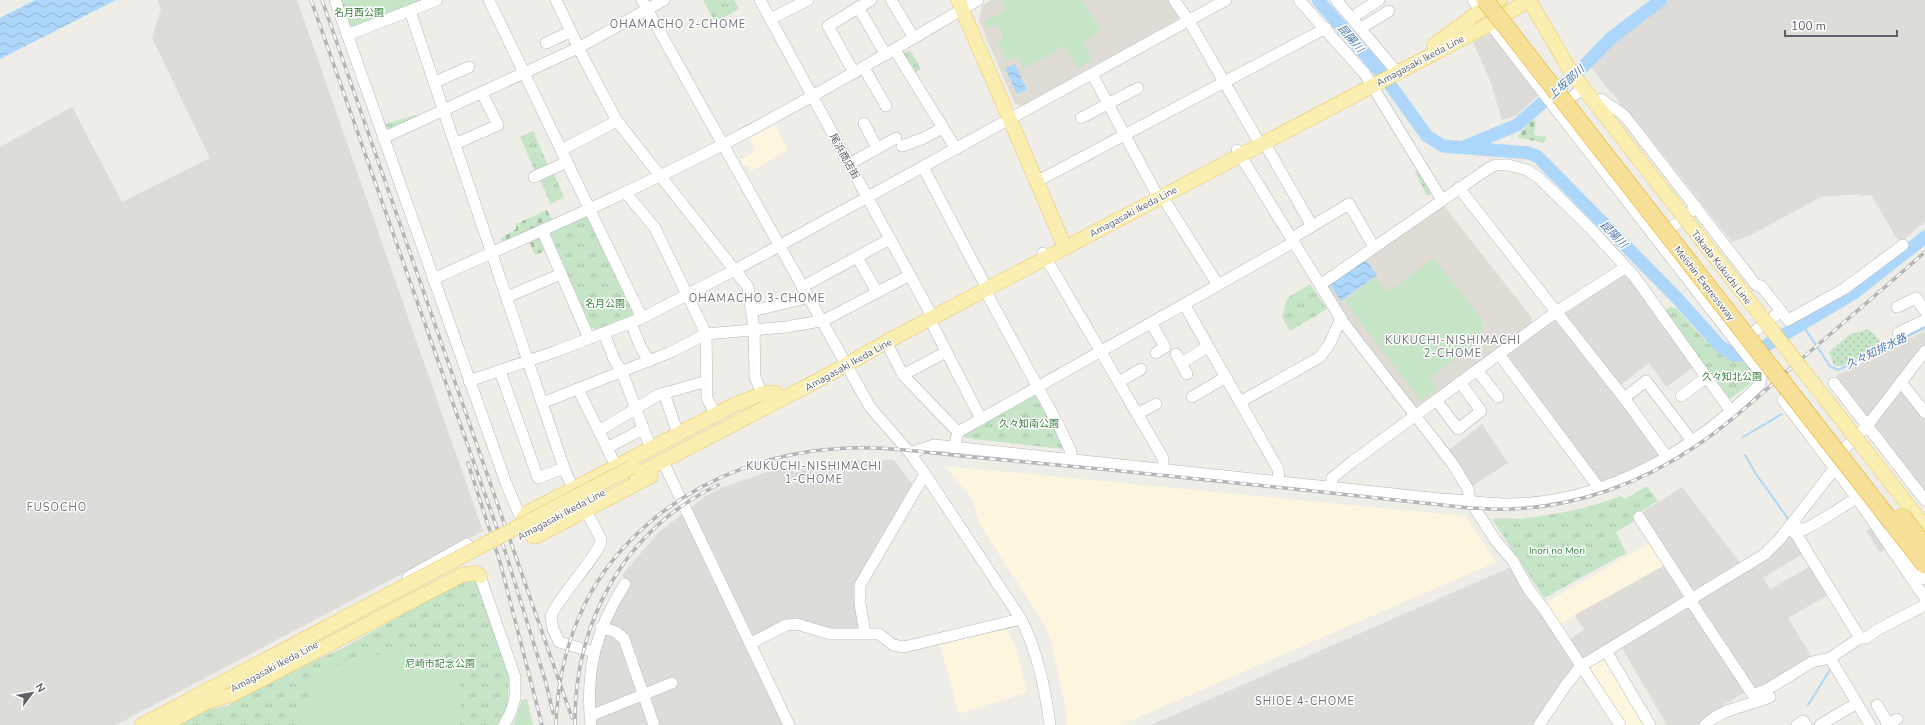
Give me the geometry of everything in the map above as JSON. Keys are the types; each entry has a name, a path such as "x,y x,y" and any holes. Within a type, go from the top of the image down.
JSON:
{"highway":[{"name":"Meishin Expressway","path":"1500,0 1925,546"},
{"name":"Meishin Expressway","path":"1480,4 1925,566"}],"main road":[{"name":"Amagasaki Ikeda Line","path":"1434,45 1480,4 1500,0"},
{"name":"Amagasaki Ikeda Line","path":"843,362 1373,82 1434,45 1516,0"},
{"name":"Amagasaki Ikeda Line","path":"1394,70 1490,24 1529,0"},
{"name":"Takada Kukuchi Line","path":"1529,0 1578,76 1883,466 1925,527"},
{"name":"Takada Kukuchi Line","path":"1540,0 1578,76 1601,99 1669,191"},
{"path":"960,5 1064,245"},
{"name":"Amagasaki Ikeda Line","path":"142,725 209,695 773,396 886,342 930,315"},
{"path":"773,396 767,413 751,423 537,536 532,536 523,518 527,513 716,415 773,396"},
{"name":"Takada Kukuchi Line","path":"1883,466 1925,512"},
{"path":"209,695 232,694 468,573 476,573 480,576"},
{"path":"209,695 233,670 408,577 419,599"},
{"name":"Amagasaki Ikeda Line","path":"164,725 209,695"}],"street":[{"path":"335,0 506,483 519,514 523,518"},
{"path":"347,35 438,0"},
{"path":"489,0 642,318"},
{"path":"556,0 578,48 617,121 749,288 754,329 755,377 773,396"},
{"path":"383,138 578,48 644,4 664,0"},
{"name":"尾浜商店街","path":"760,0 910,274 946,352 981,419"},
{"path":"770,20 808,0"},
{"path":"871,0 828,26 886,106"},
{"path":"891,0 914,38"},
{"path":"433,279 661,176 859,70 914,38 960,5 978,0"},
{"path":"1174,0 1189,20 1312,226"},
{"path":"469,381 528,361 642,318 780,246 1226,0"},
{"path":"1299,0 1326,28 1373,82 1442,200"},
{"path":"1337,0 1394,70"},
{"path":"1353,19 1357,14 1378,0"},
{"path":"644,4 780,246 843,362 870,407 910,452 1021,619 1030,636 1039,663 1050,725"},
{"path":"858,7 956,149"},
{"path":"410,11 564,468 585,511 589,513 602,544 556,607 551,620 559,642 594,652"},
{"path":"1361,28 1389,11"},
{"path":"910,452 934,445 1332,488 1510,504 1569,496 1600,488 1627,477 1667,457 1692,441 1757,386 1761,380 1760,374 1740,346 1490,24"},
{"path":"1036,182 1326,28"},
{"path":"546,42 570,32"},
{"path":"435,82 469,67"},
{"path":"1092,74 1124,135 1159,195 1218,285"},
{"path":"1556,110 1578,76"},
{"path":"1081,118 1138,88"},
{"path":"455,144 498,125 482,92"},
{"path":"1601,99 1624,116 1756,285 1762,286 1788,320 1844,289 1903,245"},
{"path":"561,150 617,121"},
{"path":"864,123 878,148"},
{"path":"849,164 878,148 899,142 924,138 942,128"},
{"path":"1238,153 1341,318 1452,464 1468,489 1470,501 1496,541 1513,561 1530,590 1544,608 1620,725"},
{"path":"534,177 567,162"},
{"path":"1320,285 1459,188 1496,165 1508,165 1527,170 1538,177 1565,203 1626,267 1730,410"},
{"path":"922,167 984,287 1039,387 1071,452 1071,461"},
{"path":"1459,188 1624,398 1667,457"},
{"path":"625,192 655,228 706,334 708,400 716,415"},
{"path":"954,448 958,432 1218,285 1349,204 1374,247"},
{"path":"1657,239 1696,207"},
{"path":"542,230 589,338"},
{"path":"752,311 802,298 804,291 857,257 890,239"},
{"path":"1044,256 1163,458 1163,470"},
{"path":"857,257 877,292"},
{"path":"1332,488 1332,478 1556,312 1626,267"},
{"path":"507,297 561,274"},
{"path":"542,403 649,361 706,334 786,327 821,322 910,274"},
{"path":"1896,307 1916,298 1925,311"},
{"path":"1184,304 1278,469 1279,482"},
{"path":"1740,346 1780,311"},
{"path":"1240,402 1320,357 1330,343 1341,318"},
{"path":"1898,333 1925,320"},
{"path":"631,323 641,348 649,361"},
{"path":"1151,323 1165,347 1156,353"},
{"path":"604,333 614,359 622,372 651,449"},
{"path":"886,342 903,374 958,432"},
{"path":"1182,363 1208,347"},
{"path":"1539,725 1566,685 1581,666 1765,554 1789,527 1833,465 1867,426 1925,351"},
{"path":"903,374 946,352"},
{"path":"1176,354 1187,374"},
{"path":"1499,354 1600,488"},
{"path":"1119,382 1141,369"},
{"path":"500,370 538,478 564,468"},
{"path":"1477,370 1498,398"},
{"path":"1192,397 1226,377"},
{"path":"1681,396 1707,377"},
{"path":"1624,398 1646,381 1692,441"},
{"path":"599,431 658,395 707,382"},
{"path":"1436,400 1458,429 1482,411 1460,382"},
{"path":"1901,382 1925,413"},
{"path":"1834,383 1925,500"},
{"path":"578,389 616,466"},
{"path":"664,393 678,434"},
{"path":"1783,400 1857,498 1925,598"},
{"path":"1138,414 1156,404"},
{"path":"607,448 643,429"},
{"path":"666,468 789,725"},
{"path":"865,633 860,604 860,585 925,474"},
{"path":"1843,479 1860,495 1925,579"},
{"path":"1789,527 1803,530 1819,522 1857,498"},
{"path":"1639,517 1756,699"},
{"path":"1789,527 1796,534 1860,638"},
{"path":"408,577 467,544"},
{"path":"480,576 515,677 515,698 511,712 504,725"},
{"path":"625,584 612,604 601,627 594,652 589,681 591,720 672,683"},
{"path":"1756,699 1766,690 1812,662 1831,660 1860,638 1866,638 1877,630 1925,605"},
{"path":"751,643 792,624 830,634 879,634 893,645 904,647 1021,619"},
{"path":"601,627 622,635 654,725"},
{"path":"1606,651 1650,725"},
{"path":"1831,660 1870,725"},
{"path":"1708,724 1734,704 1770,697"},
{"path":"1820,725 1857,703"},
{"path":"1877,705 1891,723"},
{"path":"1797,725 1803,721 1806,725"}],"shaded area":[{"path":"157,0 297,0 483,531 116,725 0,725 0,147 72,107 122,202 210,158 152,38 161,9"},
{"path":"991,0 1168,0 1179,15 1176,21 1021,106 1015,104 979,21 982,6"},
{"path":"1669,0 1925,0 1925,222 1903,240 1897,239 1871,195 1861,196 1860,194 1821,197 1751,235 1732,242 1636,120 1627,114 1613,93 1611,93 1591,67 1606,46"},
{"path":"1489,34 1494,35 1540,94 1517,115 1502,120 1490,80 1473,42"},
{"path":"775,125 788,150 751,171 748,165 744,167 740,159 752,153 754,147 750,138"},
{"path":"1444,206 1532,318 1531,323 1417,408 1413,408 1324,287"},
{"path":"1626,267 1698,364 1666,387 1649,363 1616,389 1667,457 1599,488 1499,354"},
{"path":"1925,331 1925,349 1869,421 1836,376"},
{"path":"1901,388 1925,417 1925,492 1873,425"},
{"path":"1482,424 1508,463 1472,486 1448,451"},
{"path":"834,460 894,460 913,485 861,585 865,633 797,624 751,643 789,725 591,725 591,669 625,584 622,575 659,532 704,497 724,487 775,469"},
{"path":"945,466 1465,516 1496,562 1121,725 1066,725 1066,710 1050,637 1040,617 980,525 972,498"},
{"path":"1682,487 1741,564 1692,597 1640,514"},
{"path":"1873,526 1887,548 1880,553 1866,531"},
{"path":"1788,534 1790,536 1792,534 1804,553 1763,578 1770,589 1811,566 1828,595 1788,618 1813,659 1754,693 1692,601 1752,562 1760,573 1755,565"},
{"path":"1652,542 1667,564 1556,626 1541,605"},
{"path":"1667,564 1689,598 1583,663 1569,640 1584,630 1575,615"},
{"path":"1511,567 1575,665 1536,725 1151,725"},
{"path":"1690,600 1749,690 1725,704 1697,725 1667,725 1619,643"},
{"path":"1006,628 1016,647 1027,692 959,714 940,644"},
{"path":"1606,651 1650,725 1620,725 1581,666"}],"green space":[{"name":"名月西公園","path":"341,0 426,0 354,28 351,26"},
{"path":"347,0 398,0 400,5 355,22"},
{"path":"703,0 734,0 739,9 715,22"},
{"path":"1001,0 1082,0 1101,30 1083,42 1093,60 1078,68 1064,46 1023,69 1017,56 1006,61 998,42 1003,39 998,24 988,28 985,21 1007,10"},
{"path":"910,50 921,69 913,74 903,57 904,53"},
{"path":"415,115 417,118 391,129 387,128 385,124"},
{"path":"1532,120 1536,121 1534,135 1546,137 1544,143 1517,137"},
{"path":"533,131 548,165 535,171 520,137"},
{"path":"1419,171 1432,193 1427,196 1415,172"},
{"path":"553,172 564,197 551,204 539,178"},
{"path":"547,210 552,220 502,243 501,238 516,229 516,224"},
{"name":"名月公園","path":"585,216 587,217 634,313 633,317 596,330 591,327 550,234 553,230"},
{"path":"538,238 542,240 547,250 535,255 530,243"},
{"path":"1434,258 1483,321 1482,335 1480,337 1482,340 1430,377 1438,388 1421,401 1345,301 1375,277 1388,293"},
{"path":"1310,284 1327,309 1290,331 1282,317 1287,298"},
{"name":"久々知北公園","path":"1671,307 1677,309 1708,343 1717,350 1736,360 1747,362 1756,374 1756,379 1733,397 1727,399 1663,311"},
{"path":"1869,329 1884,345 1842,366 1834,365 1829,352 1849,335"},
{"name":"久々知南公園","path":"1035,393 1066,445 1063,449 965,438 964,435"},
{"name":"Inori no Mori","path":"1647,486 1658,501 1635,515 1638,519 1616,532 1626,553 1544,598 1492,519 1523,519 1551,515 1598,504 1621,496 1625,499"},
{"name":"尼崎市記念公園","path":"467,579 478,581 509,676 508,703 499,725 175,725 203,710 227,706 300,667 343,648"},
{"path":"370,655 422,655 435,658 446,663 455,671 460,682 460,725 299,725 302,709 307,696 321,677 342,664"},
{"path":"527,699 533,725 513,725 522,700"}],"water":[{"path":"35,0 116,0 0,59 0,18"},
{"path":"1015,64 1027,90 1017,94 1005,68"},
{"path":"1366,260 1377,275 1341,301 1330,285"}],"waterway":[{"name":"昆陽川","path":"1318,0 1383,75 1427,136 1443,146 1529,153 1538,157 1676,297 1720,346 1734,355 1749,355 1755,352 1854,293 1925,237"},
{"name":"上坂部川","path":"1464,147 1517,125 1583,67 1611,38 1661,0"},
{"name":"久々知排水路","path":"1802,324 1830,366 1838,370 1925,328"},
{"path":"1743,437 1782,414"},
{"path":"1745,455 1756,474 1789,520"},
{"path":"1808,705 1831,668"},
{"path":"1721,708 1735,703"}],"railway":[{"path":"311,0 506,554 546,683 553,713"},
{"path":"322,0 572,718"},
{"path":"556,725 561,675 567,651 584,605 596,584 611,563 627,544 652,520 680,500 709,483 740,469 773,459 806,452 841,448 875,448 1111,470 1470,508 1512,509 1561,503 1585,498 1631,481 1654,471 1696,446 1745,408 1925,252"},
{"path":"468,463 500,562 542,725"},
{"path":"575,725 577,687 584,650 595,616 611,583 631,554 656,527 685,504 718,485"}],"district":[{"name":"OHAMACHO 2-CHOME","path":"678,24"},
{"name":"OHAMACHO 3-CHOME","path":"757,298"},
{"name":"KUKUCHI-NISHIMACHI 2-CHOME","path":"1453,346"},
{"name":"KUKUCHI-NISHIMACHI 1-CHOME","path":"814,472"},
{"name":"FUSOCHO","path":"57,507"},
{"name":"SHIOE 4-CHOME","path":"1305,701"}]}
